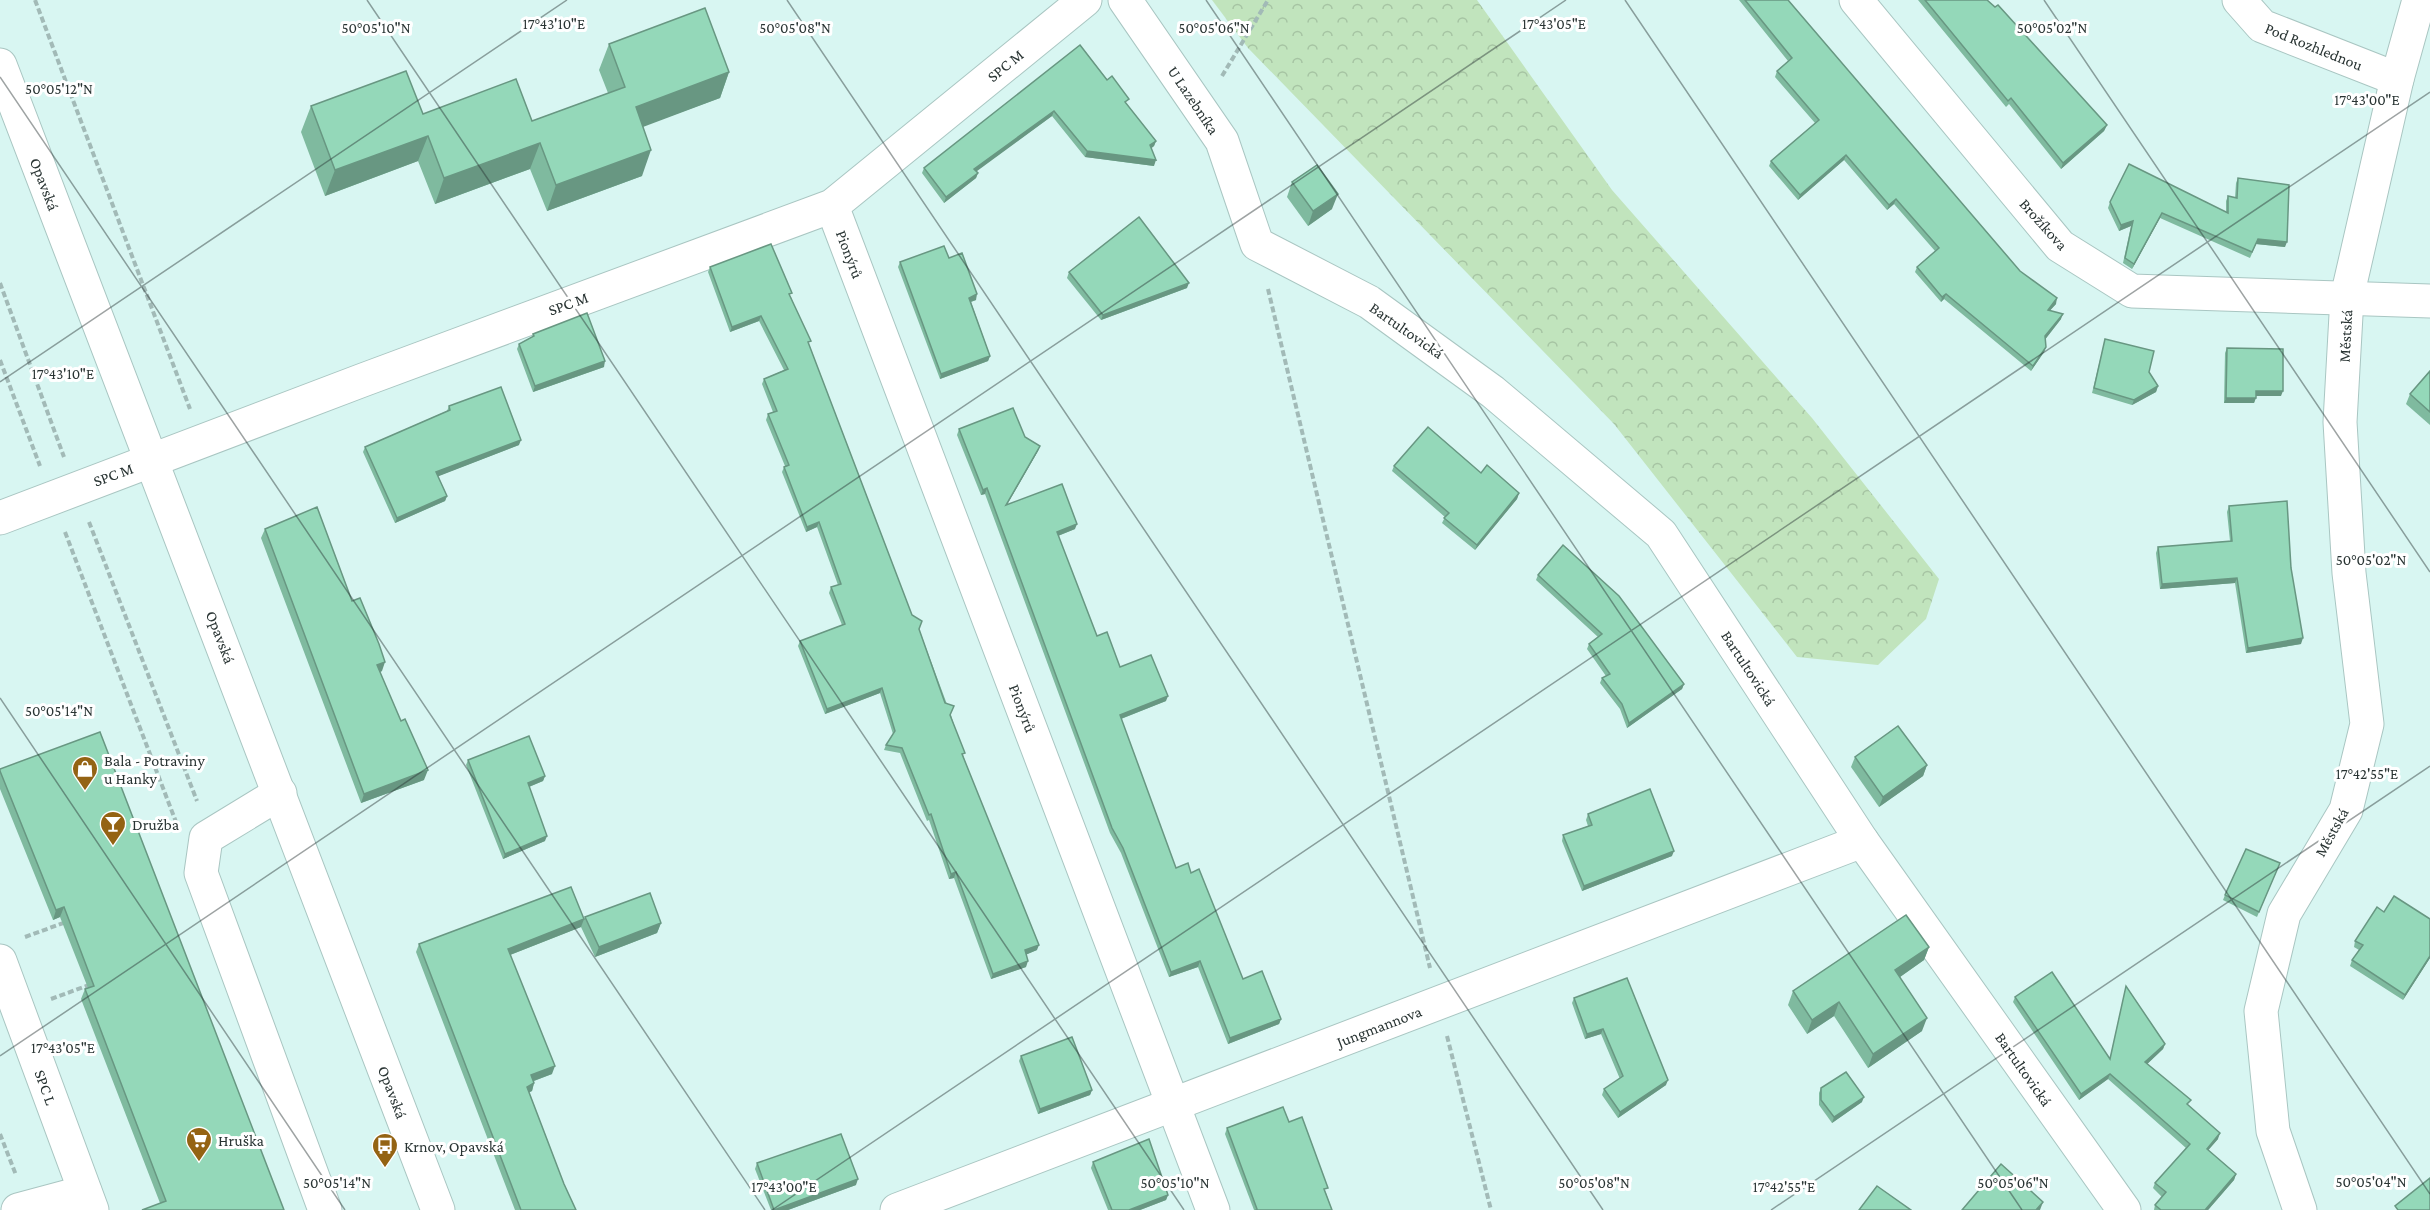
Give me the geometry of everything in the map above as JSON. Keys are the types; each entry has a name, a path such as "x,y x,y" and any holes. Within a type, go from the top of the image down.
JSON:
{"street":[{"name":"SPC M","path":"0,518 832,206 1085,0"},
{"name":"U Lazebníka","path":"1125,0 1222,141 1257,244"},
{"name":"Brožíkova","path":"1856,0 2060,246 2132,291 2347,297"},
{"name":"Pod Rozhlednou","path":"2239,0 2262,26 2397,79"},
{"name":"Městská","path":"2300,1210 2272,1131 2261,1011 2284,914 2346,810 2367,724 2349,573 2340,422 2347,297 2397,79 2419,0"},
{"name":"Opavská","path":"0,66 153,460 438,1210"},
{"name":"Pionýrů","path":"832,206 1214,1210"},
{"name":"Bartultovická","path":"1257,244 1369,302 1494,392 1661,534 1862,841 2124,1210"},
{"name":"Městská","path":"2347,297 2430,301"},
{"path":"280,793 206,838 201,873 325,1210"},
{"name":"Jungmannova","path":"897,1210 1862,841"},
{"name":"SPC L","path":"11,950 18,1011 86,1194"},
{"path":"18,1210 86,1194"}],"path":[{"path":"35,0 193,417"},
{"path":"1202,110 1268,0"},
{"path":"1257,244 1438,1004 1491,1210"},
{"path":"0,283 64,493 178,828"},
{"path":"0,360 64,493 199,807"},
{"path":"11,950 74,919"},
{"path":"18,1011 95,983"}],"green space":[{"path":"1212,0 1477,0 1612,190 1812,418 1939,579 1926,619 1878,665 1797,657 1614,424 1248,48"}],"building":[{"path":"1745,0 1788,0 2020,271 2057,298 2048,310 2063,314 2045,336 2046,347 2033,366 1946,294 1942,297 1917,267 1939,248 1896,199 1889,205 1846,155 1800,195 1771,161 1819,120 1777,71 1792,58"},
{"path":"1925,0 1987,0 1995,7 1998,5 2107,125 2063,163 2011,98 2008,101"},
{"path":"705,8 729,72 636,107 651,150 556,185 540,143 444,178 428,136 335,170 311,106 406,71 423,114 516,79 532,121 625,87 609,44"},
{"path":"1080,45 1107,80 1112,76 1129,99 1125,102 1156,141 1150,145 1156,160 1087,151 1054,111 974,169 978,173 946,197 924,168"},
{"path":"2129,164 2228,213 2228,196 2237,198 2238,178 2289,185 2287,242 2258,239 2252,252 2162,213 2134,264 2125,258 2133,221 2121,225 2110,202"},
{"path":"1317,165 1338,194 1313,211 1292,182"},
{"path":"1139,217 1189,283 1103,315 1069,272"},
{"path":"771,244 792,293 789,294 811,341 808,342 912,615 922,621 919,629 945,703 954,706 950,715 965,753 962,754 1039,945 1025,950 1028,961 993,974 956,872 951,874 931,814 929,815 902,748 886,745 895,731 882,688 827,709 800,641 845,624 831,587 841,584 819,522 807,527 784,467 789,465 768,414 777,411 764,379 788,369 761,316 732,327 710,267"},
{"path":"944,246 949,258 962,253 977,294 969,298 990,356 941,374 900,262"},
{"path":"587,313 605,361 535,386 519,344 534,336 533,334"},
{"path":"2105,339 2154,351 2149,372 2158,386 2134,400 2094,388"},
{"path":"2227,348 2283,349 2283,391 2256,391 2256,398 2226,398"},
{"path":"2430,371 2430,412 2410,394"},
{"path":"501,387 521,440 436,472 447,496 397,518 365,447 450,410 449,406"},
{"path":"1013,408 1025,437 1040,446 1006,505 1062,484 1077,524 1057,532 1097,636 1107,632 1120,667 1151,655 1168,696 1120,715 1176,868 1188,863 1191,873 1199,869 1243,979 1262,971 1281,1019 1230,1038 1200,961 1171,972 1123,848 1112,828 987,488 983,490 959,429"},
{"path":"1428,427 1481,473 1487,465 1519,493 1477,545 1444,518 1449,513 1394,466"},
{"path":"2287,501 2291,568 2303,638 2248,648 2237,578 2162,584 2158,547 2232,541 2229,506"},
{"path":"317,507 352,601 360,598 379,644 385,662 377,665 401,721 405,719 428,770 364,794 265,529"},
{"path":"1563,545 1619,596 1684,684 1629,723 1622,704 1602,678 1610,674 1589,644 1602,634 1538,575"},
{"path":"1898,726 1927,765 1883,797 1855,757"},
{"path":"100,732 284,1210 142,1210 166,1201 85,989 94,986 64,907 56,910 0,771 0,769"},
{"path":"529,736 545,776 528,783 547,836 505,854 468,760"},
{"path":"1650,789 1674,851 1584,886 1563,835 1592,825 1588,814"},
{"path":"2246,849 2280,863 2259,912 2225,895"},
{"path":"571,887 584,919 508,949 555,1066 531,1075 534,1083 527,1087 576,1210 521,1210 419,944"},
{"path":"650,893 661,923 599,947 585,917"},
{"path":"2394,896 2430,919 2430,956 2405,995 2352,960 2363,945 2355,941 2377,907 2384,912"},
{"path":"1906,915 1929,947 1895,970 1927,1018 1873,1054 1839,1002 1812,1020 1793,991"},
{"path":"2052,972 2110,1059 2126,986 2165,1044 2145,1062 2191,1100 2187,1104 2220,1133 2207,1149 2236,1174 2205,1210 2161,1210 2155,1205 2166,1192 2155,1183 2190,1144 2110,1074 2081,1094 2015,997"},
{"path":"1627,978 1668,1080 1620,1112 1604,1089 1623,1076 1603,1029 1587,1034 1574,998"},
{"path":"1072,1037 1092,1090 1040,1109 1021,1056"},
{"path":"1846,1072 1864,1097 1834,1117 1821,1100 1821,1088"},
{"path":"1283,1107 1289,1122 1302,1117 1328,1188 1324,1189 1332,1210 1256,1210 1227,1128"},
{"path":"841,1134 858,1179 774,1210 757,1163"},
{"path":"1149,1139 1168,1195 1129,1210 1112,1210 1093,1162"},
{"path":"2001,1164 2043,1202 2036,1210 1962,1210"},
{"path":"2430,1178 2430,1210 2398,1210 2395,1206"},
{"path":"1877,1186 1911,1210 1859,1210"}],"place":[{"name":"Bala - Potraviny u Hanky","path":"85,792"},
{"name":"Družba","path":"113,847"},
{"name":"Hruška","path":"199,1163"},
{"name":"Krnov, Opavská","path":"385,1169"}]}
